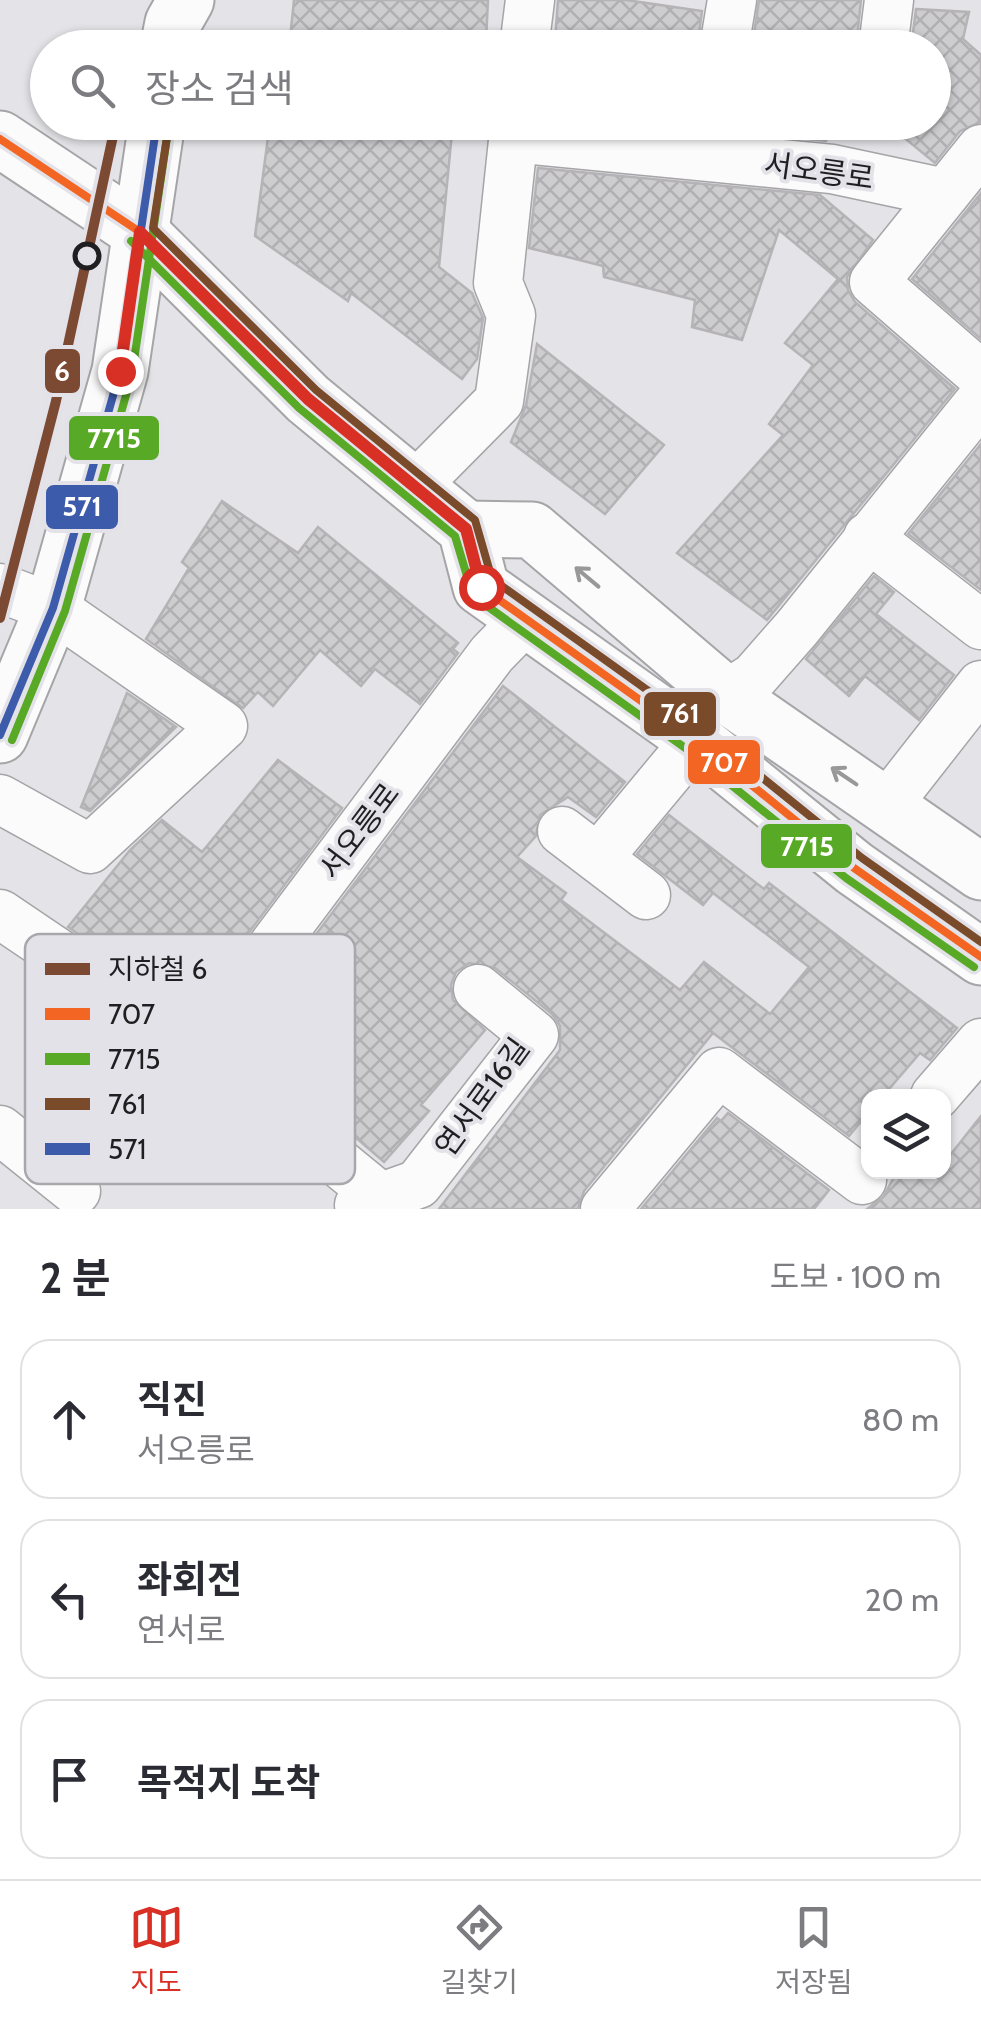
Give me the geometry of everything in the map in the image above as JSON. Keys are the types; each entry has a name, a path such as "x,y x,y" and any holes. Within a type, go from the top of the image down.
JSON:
{"main road":[{"path":"0,139 140,232 308,399 466,529 481,587 696,740 854,868 981,958"},
{"path":"0,735 53,608 120,371 154,140"},
{"path":"466,529 532,530 726,695 981,872"}],"street":[{"path":"526,30 530,0"},
{"path":"727,30 732,0"},
{"path":"885,30 889,0"},
{"name":"서오릉로","path":"414,487 499,402 511,315 498,283 513,140"},
{"name":"서오릉로","path":"596,140 832,169 945,194"},
{"path":"981,149 874,282 981,374"},
{"path":"726,695 754,677 981,400"},
{"path":"868,537 981,625"},
{"path":"0,588 53,608 223,726 90,849 0,799"},
{"name":"서오릉로","path":"282,934 492,654 525,620"},
{"path":"887,805 981,685"},
{"path":"646,895 580,845 696,740"},
{"name":"연서로16길","path":"0,914 30,934"},
{"name":"연서로16길","path":"352,1184 376,1205 418,1184 534,1035 478,989"},
{"path":"940,1089 981,1043"},
{"path":"605,1209 719,1072 856,1187"},
{"path":"0,1130 25,1150"},
{"path":"67,1184 76,1191"}],"building":[{"path":"294,0 488,0 487,30 291,30"},
{"path":"558,0 626,0 702,11 699,30 556,30"},
{"path":"759,0 861,0 858,30 755,30"},
{"path":"916,9 969,12 963,39 981,55 981,122 960,131 935,163 907,140 951,140 951,30 913,30"},
{"path":"268,140 451,140 439,267 472,293 483,318 477,359 462,379 351,293 348,301 255,236"},
{"path":"538,168 820,195 873,240 847,277 848,290 855,302 955,389 767,620 677,553 783,435 769,424 813,365 785,343 838,279 779,230 742,340 692,327 695,300 604,277 603,266 560,255 561,251 558,255 529,248"},
{"path":"981,193 981,339 912,279"},
{"path":"537,344 664,445 605,514 511,442 526,405"},
{"path":"981,444 981,590 908,534"},
{"path":"222,501 298,553 318,527 458,643 453,649 458,653 420,704 375,669 361,686 320,650 273,706 258,692 243,708 146,639 189,568 182,562"},
{"path":"874,576 894,592 876,614 954,675 919,720 865,676 849,696 806,659"},
{"path":"503,686 625,782 596,817 568,797 540,815 536,836 517,857 566,893 561,900 680,990 704,962 770,1014 809,967 713,893 703,905 637,854 669,815 764,889 769,883 957,1028 930,1060 920,1053 889,1089 861,1089 861,1121 849,1136 713,1033 584,1191 578,1209 439,1209 560,1050 560,1026 552,1014 495,968 469,963 456,972 451,985 453,1000 485,1030 421,1105 429,1111 384,1162 355,1137 355,934 316,934"},
{"path":"127,693 176,727 90,811 81,807"},
{"path":"278,760 342,808 248,934 78,934 68,927 130,850 162,820 202,852"},
{"path":"728,1113 829,1190 814,1209 641,1209 717,1118 721,1121"},
{"path":"981,1116 981,1209 867,1209 883,1197 893,1179 951,1179 951,1154"}],"metro line":[{"name":"6","path":"0,618 56,401 112,140"}],"transit line":[{"name":"707","path":"0,139 140,232 308,399 466,529 481,587 696,740 854,868 981,957"},
{"name":"571","path":"0,735 53,608 120,371 154,140"},
{"name":"7715","path":"12,740 65,611 132,374 167,140"},
{"name":"761","path":"167,140 153,228 316,390 475,520 492,579 703,730 862,858 981,942"},
{"name":"7715","path":"131,241 299,408 455,536 473,596 688,750 846,878 974,967"}],"route":[{"path":"120,371 140,232 308,399 466,529 481,587"}]}
